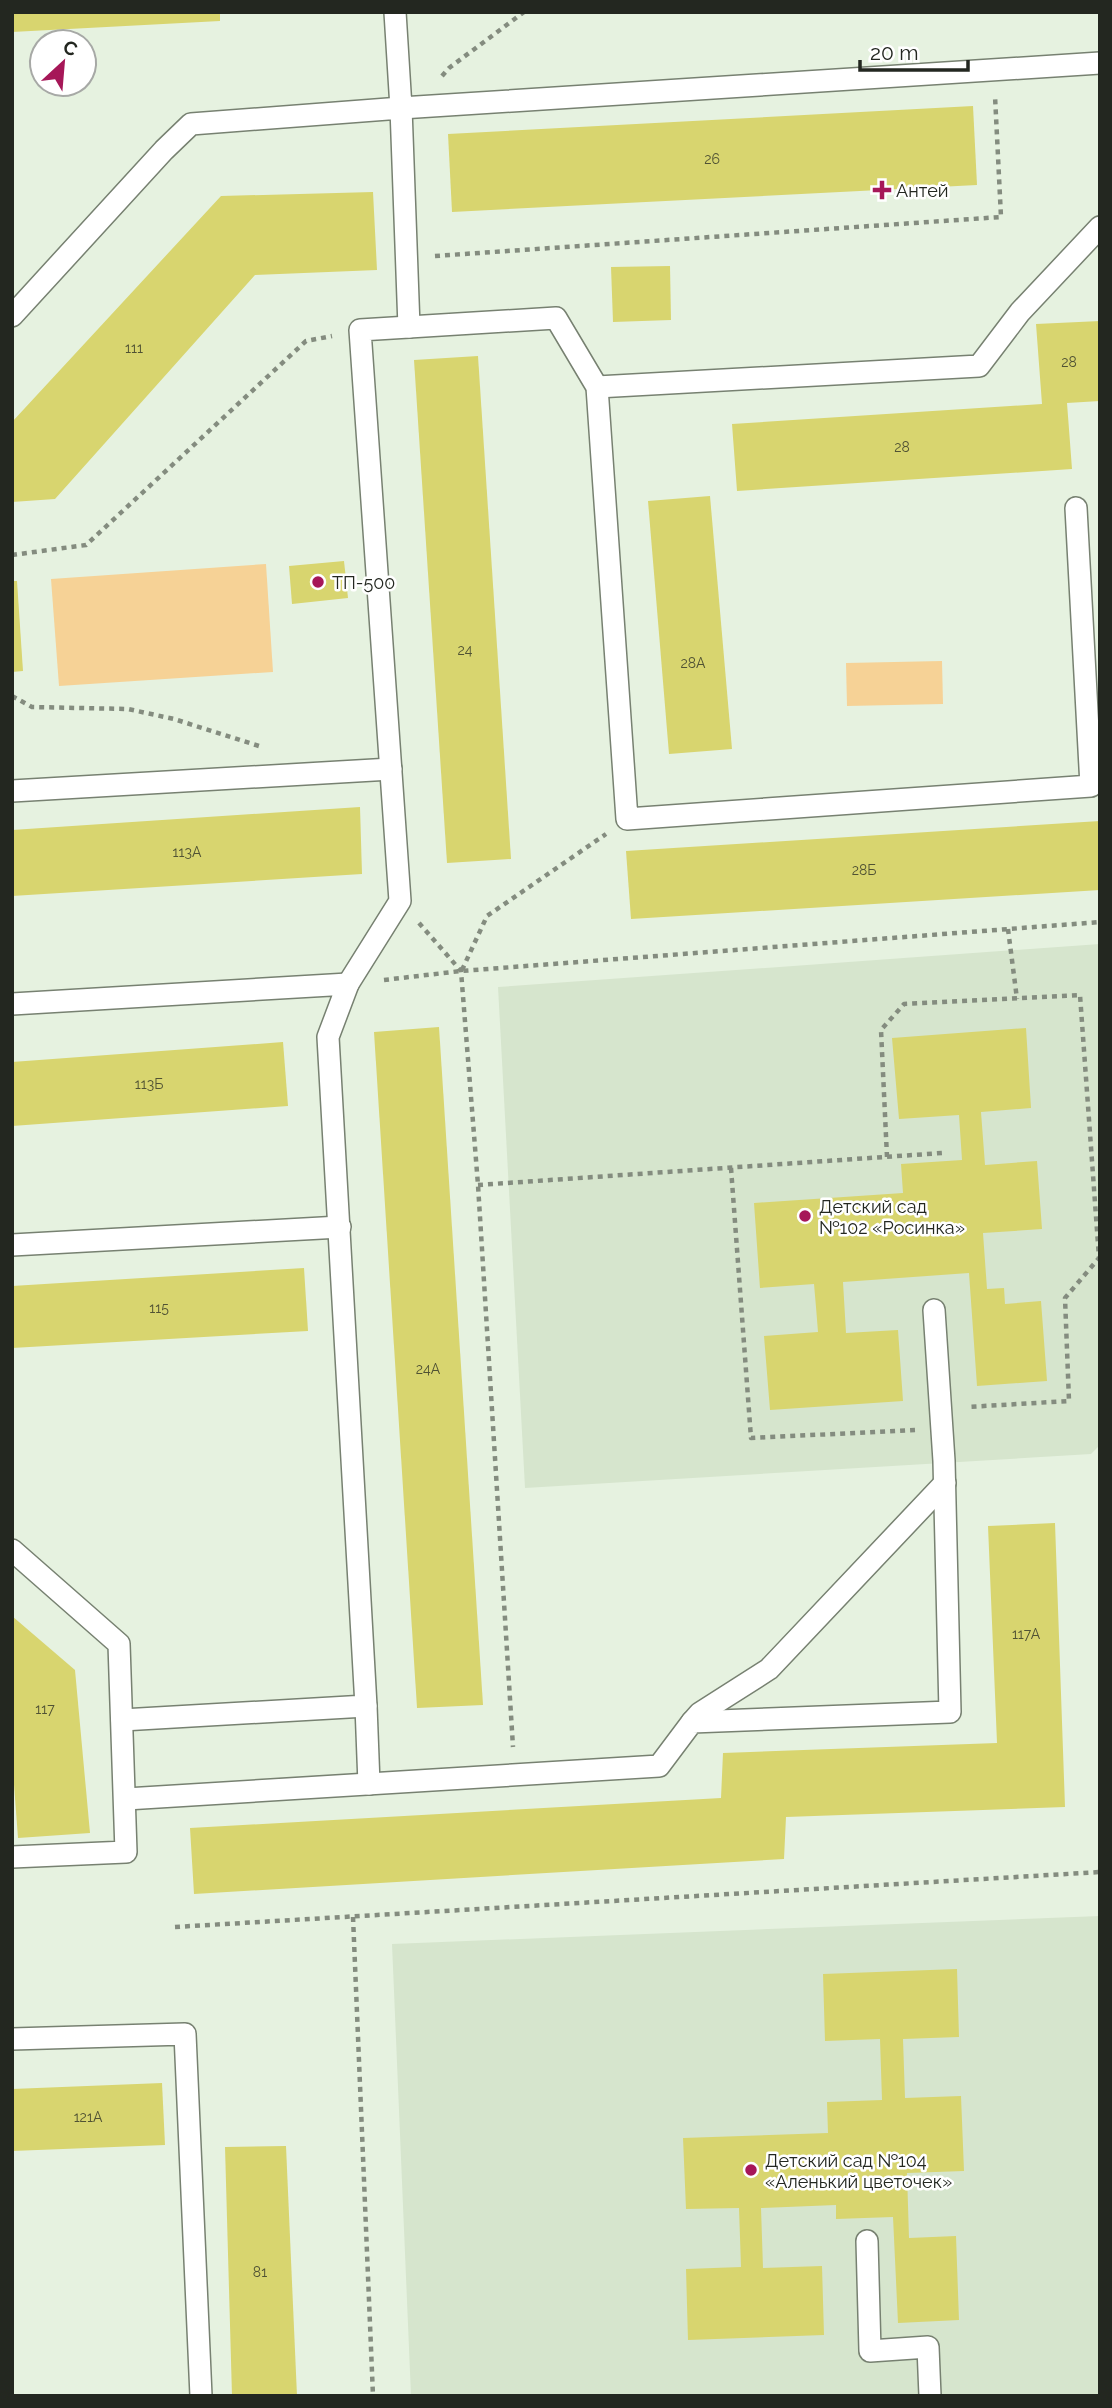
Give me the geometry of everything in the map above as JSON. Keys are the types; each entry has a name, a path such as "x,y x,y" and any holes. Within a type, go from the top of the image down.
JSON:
{"lane":[{"path":"395,12 406,108 409,327"},
{"path":"12,316 191,124 1100,63"},
{"path":"597,387 979,366 1020,312 1100,227"},
{"path":"369,1784 328,1037 348,984 401,901 360,330 556,318 597,387 627,819 1091,786 1076,508"},
{"path":"12,791 391,769"},
{"path":"12,1004 348,984"},
{"path":"12,1245 340,1227"},
{"path":"692,1722 950,1712 945,1483 934,1310"},
{"path":"126,1799 659,1766 700,1713 769,1669 945,1483"},
{"path":"12,1550 119,1644 126,1799 126,1852 12,1857"},
{"path":"122,1720 366,1706"},
{"path":"12,2039 185,2035 201,2396"},
{"path":"867,2241 870,2351 928,2347 930,2396"}],"path":[{"path":"406,108 449,68 524,12"},
{"path":"408,257 1001,217 994,71"},
{"path":"12,555 86,545 306,341 360,330"},
{"path":"12,696 32,707 128,709 174,719 266,749"},
{"path":"515,1775 478,1185 461,971 487,916 627,819"},
{"path":"401,901 461,971"},
{"path":"348,984 461,971 1100,922"},
{"path":"1008,929 1017,999"},
{"path":"731,1168 751,1438 920,1430 966,1407 1069,1401 1065,1298 1099,1258 1080,995 904,1004 881,1030 887,1157"},
{"path":"478,1185 942,1153"},
{"path":"175,1927 1100,1872"},
{"path":"353,1917 373,2396"}],"shaded area":[{"path":"266,564 273,672 59,686 51,579"},
{"path":"942,661 943,704 847,706 846,663"},
{"name":"Детский сад №102 «Росинка»","path":"1100,944 1100,1445 1091,1454 525,1488 498,987"},
{"name":"Детский сад №104 «Аленький цветочек»","path":"1100,1916 1100,2396 411,2396 392,1944"}],"building":[{"path":"12,12 220,12 220,21 88,28 28,28 28,31 12,32"},
{"path":"973,106 977,185 452,212 448,134"},
{"path":"373,192 377,270 255,275 55,499 12,502 12,422 221,196"},
{"path":"670,266 671,320 613,322 611,267"},
{"path":"1100,321 1100,401 1067,403 1072,469 737,491 732,424 1042,404 1036,324"},
{"path":"478,356 511,859 447,863 414,360"},
{"path":"710,496 732,749 669,754 648,501"},
{"name":"ТП-500","path":"344,561 348,598 292,604 289,566"},
{"path":"12,581 17,581 23,671 12,672"},
{"path":"360,807 362,874 12,896 12,830"},
{"path":"1100,821 1100,890 631,919 626,851"},
{"path":"439,1027 483,1705 417,1708 374,1032"},
{"path":"1026,1028 1031,1108 981,1112 985,1165 1037,1161 1042,1229 983,1233 987,1289 1004,1288 1005,1304 1041,1301 1047,1381 977,1386 969,1273 843,1282 846,1333 898,1330 903,1401 770,1410 764,1336 818,1332 814,1284 760,1288 754,1203 903,1193 901,1164 962,1160 959,1115 899,1119 892,1038"},
{"path":"283,1042 288,1106 12,1126 12,1062"},
{"path":"304,1268 308,1331 12,1348 12,1286"},
{"path":"1055,1523 1065,1807 786,1817 784,1859 194,1894 190,1828 721,1798 723,1753 997,1743 988,1526"},
{"path":"12,1616 75,1670 90,1833 18,1838 12,1758"},
{"path":"957,1969 959,2037 903,2039 905,2098 961,2096 964,2171 907,2173 909,2238 956,2236 959,2320 898,2323 893,2217 836,2219 836,2205 761,2208 763,2268 822,2266 824,2335 688,2340 686,2269 741,2267 739,2208 686,2209 683,2138 828,2133 827,2102 882,2100 880,2039 825,2041 823,1974"},
{"path":"162,2083 165,2145 12,2151 12,2089"},
{"path":"286,2146 297,2396 232,2396 225,2147"}],"place":[{"name":"Антей","path":"882,190"},
{"name":"ТП-500","path":"318,582"},
{"name":"Детский сад №102 «Росинка»","path":"805,1216"},
{"name":"Детский сад №104 «Аленький цветочек»","path":"751,2170"}]}
